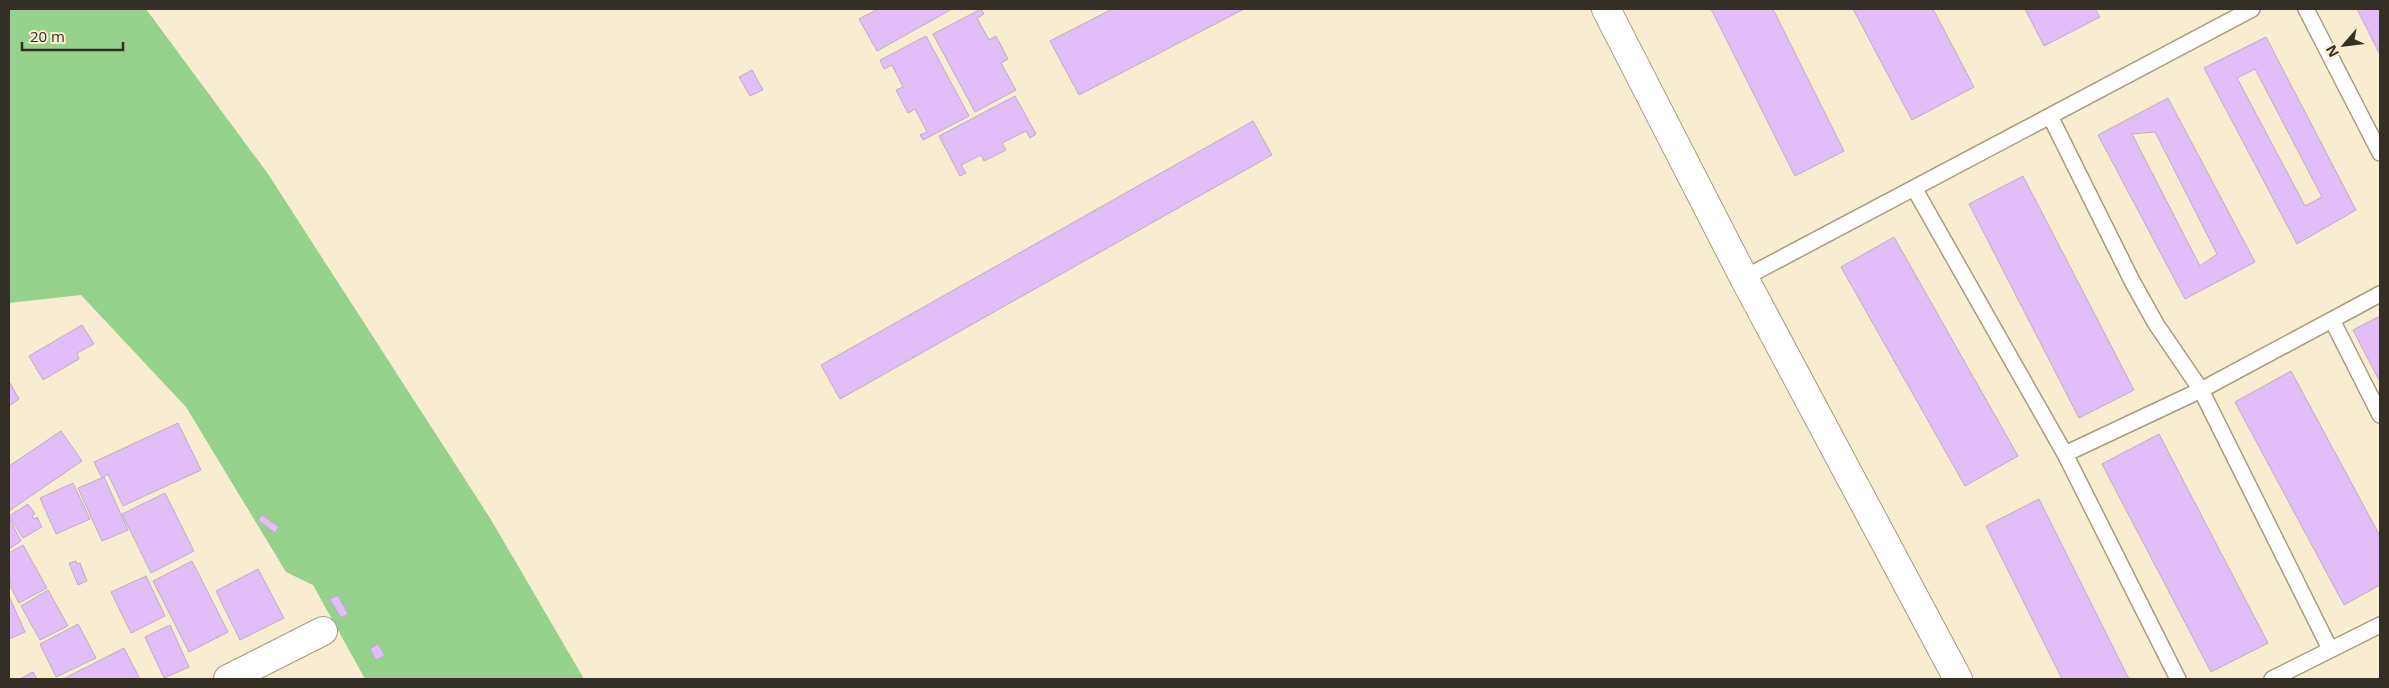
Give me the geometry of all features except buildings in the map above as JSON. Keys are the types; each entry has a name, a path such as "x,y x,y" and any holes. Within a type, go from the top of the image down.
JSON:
{"street":[{"path":"1606,9 1744,278 1958,679"},
{"path":"228,679 322,631"}],"lane":[{"path":"1744,278 2252,9"},
{"path":"2306,9 2380,153"},
{"path":"2050,116 2132,282 2156,324 2201,390 2330,649"},
{"path":"1914,188 2065,454 2178,679"},
{"path":"2065,454 2201,390 2380,294"},
{"path":"2332,320 2380,415"},
{"path":"2272,679 2380,625"}],"green space":[{"path":"9,9 146,9 268,174 490,518 584,679 365,679 313,585 286,572 186,407 81,295 9,303"}]}
